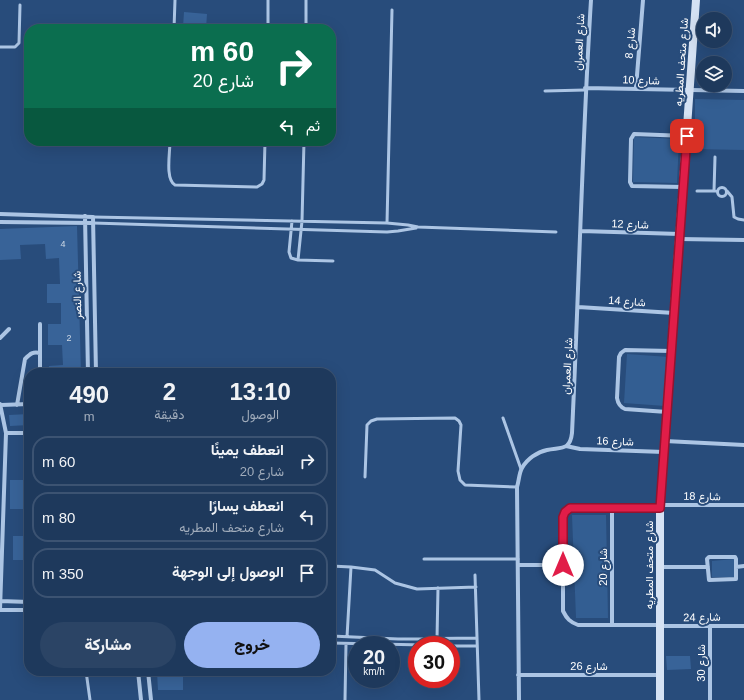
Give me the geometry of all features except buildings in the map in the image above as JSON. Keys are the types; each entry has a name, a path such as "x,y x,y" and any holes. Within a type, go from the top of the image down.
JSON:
{"street":[{"name":"شارع العمران","path":"566,446 571,440 572,432 581,231 585,89 591,0"},
{"name":"شارع 8","path":"636,88 643,0"},
{"name":"شارع متحف المطريه","path":"660,700 660,506 696,0"},
{"name":"شارع 10","path":"585,89 636,88 690,91 744,91"},
{"path":"683,188 632,186 630,182 631,139 634,134 687,136"},
{"path":"0,214 92,217"},
{"name":"شارع النصر","path":"85,216 88,368"},
{"name":"شارع النصر","path":"92,217 96,368"},
{"path":"0,222 92,223"},
{"name":"شارع 12","path":"581,231 744,240"},
{"name":"شارع 14","path":"578,307 674,313"},
{"path":"40,324 40,368"},
{"path":"0,338 9,328"},
{"path":"667,412 625,409 621,407 617,398 619,357 625,350 671,351"},
{"path":"17,405 25,359 30,354 35,352 40,353"},
{"path":"24,404 0,405 6,433 2,512 0,610 24,610"},
{"path":"6,433 24,433"},
{"path":"665,441 744,445"},
{"path":"519,700 517,487 521,469 528,460 536,454 546,450 559,449 566,446"},
{"name":"شارع 16","path":"566,446 580,449 664,452"},
{"name":"شارع 18","path":"660,506 744,505"},
{"path":"660,506 570,508 565,512 563,517 564,611 566,618 571,623 578,626 660,626"},
{"name":"شارع 20","path":"612,508 612,625"},
{"path":"710,557 735,557 736,578 734,580 709,580 708,567 708,558 710,557"},
{"path":"518,565 563,565"},
{"path":"736,567 744,566"},
{"path":"660,567 708,567"},
{"path":"0,602 24,602"},
{"name":"شارع 24","path":"660,626 744,626"},
{"name":"شارع 30","path":"710,626 710,700"},
{"name":"شارع 26","path":"518,675 660,675"},
{"path":"139,676 141,700"},
{"path":"149,676 151,700"}],"lane":[{"path":"174,24 175,0"},
{"path":"268,0 268,24"},
{"path":"306,0 306,24"},
{"path":"0,47 15,47 19,43 20,5"},
{"path":"387,223 392,10"},
{"path":"545,91 585,89"},
{"path":"170,146 169,175 171,181 175,185 257,187 262,184 264,180 265,146"},
{"path":"298,260 302,221 304,146"},
{"path":"715,157 715,191 722,197 726,195 727,191"},
{"path":"697,191 715,191 721,187 725,188 732,197 734,217 744,220"},
{"path":"92,217 387,223 418,227 556,232"},
{"path":"292,221 289,255 293,260 333,261"},
{"path":"92,223 388,232 398,232 418,227"},
{"path":"365,477 367,425 371,421 377,419 455,418 459,421 460,425 458,471 460,480 465,485 517,487"},
{"path":"503,418 521,469"},
{"path":"424,559 518,559"},
{"path":"336,566 375,570 395,583 417,589 476,587"},
{"path":"347,637 351,567"},
{"path":"475,575 479,700"},
{"path":"437,636 438,588"},
{"path":"336,636 408,638"},
{"path":"460,638 477,638"},
{"path":"336,643 408,645"},
{"path":"345,700 346,644"},
{"path":"460,646 477,646"},
{"path":"87,676 90,700"}],"shaded area":[{"path":"695,99 744,100 744,150 695,149"},
{"path":"634,137 679,139 677,183 633,182"},
{"path":"627,354 669,357 665,406 624,403"},
{"path":"572,515 606,515 608,618 576,618"},
{"path":"734,559 735,577 712,577 712,561"}],"route":[{"path":"563,565 563,517 565,512 570,508 660,508 687,136"}]}
